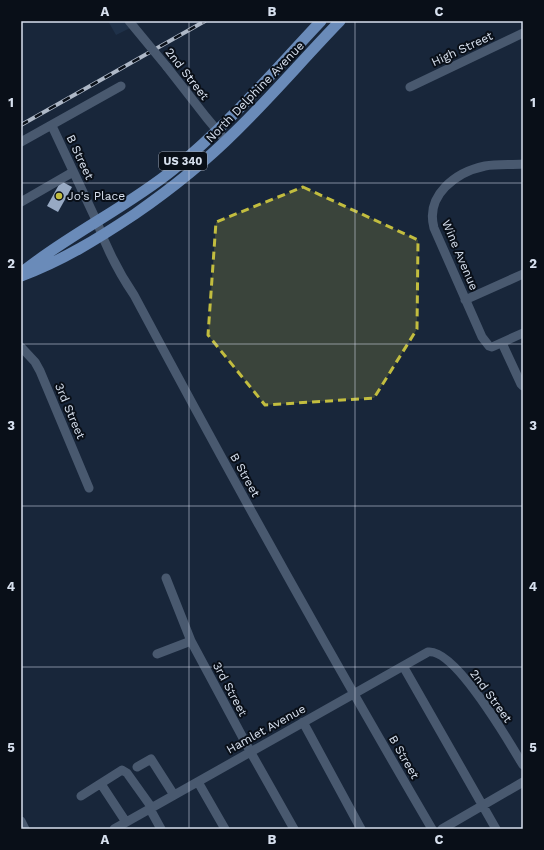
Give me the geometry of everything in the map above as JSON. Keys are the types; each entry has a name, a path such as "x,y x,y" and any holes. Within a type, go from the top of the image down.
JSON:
{"main road":[{"name":"North Delphine Avenue","path":"21,273 42,256 98,222 173,170 217,130 251,96 321,21"},
{"name":"North Delphine Avenue","path":"21,276 44,268 112,231 158,198 226,141 340,21"}],"street":[{"name":"2nd Street","path":"129,21 226,141"},
{"name":"High Street","path":"410,87 523,33"},
{"path":"21,142 121,86"},
{"name":"B Street","path":"52,126 98,222 102,236 126,283 134,295 194,408 353,694 432,829"},
{"name":"Wine Avenue","path":"502,343 494,347 489,346 482,338 434,228 432,213 436,200 443,190 452,181 470,171 488,166 523,164"},
{"path":"21,202 73,172"},
{"path":"466,300 523,274"},
{"path":"523,333 502,343 523,386"},
{"name":"3rd Street","path":"21,347 35,362 40,371 89,488"},
{"name":"3rd Street","path":"166,578 191,641 250,752 294,829"},
{"path":"157,654 191,641"},
{"name":"2nd Street","path":"431,651 447,659 473,688 523,765"},
{"name":"Hamlet Avenue","path":"114,829 431,651"},
{"path":"403,666 496,829"},
{"path":"303,722 361,829"},
{"path":"137,767 150,759 174,795"},
{"path":"81,796 122,770 127,773 151,809 161,829"},
{"path":"198,782 224,829"},
{"path":"442,829 523,782"},
{"path":"101,784 126,822"},
{"path":"21,821 25,829"}],"highlighted area":[{"path":"303,187 418,240 417,329 374,398 265,405 208,335 216,222"}],"shaded area":[{"path":"108,21 144,21 116,35"}],"building":[{"path":"61,181 72,187 58,212 47,206"}],"railway":[{"path":"21,125 205,21"}],"place":[{"name":"Jo's Place","path":"59,196"}]}
